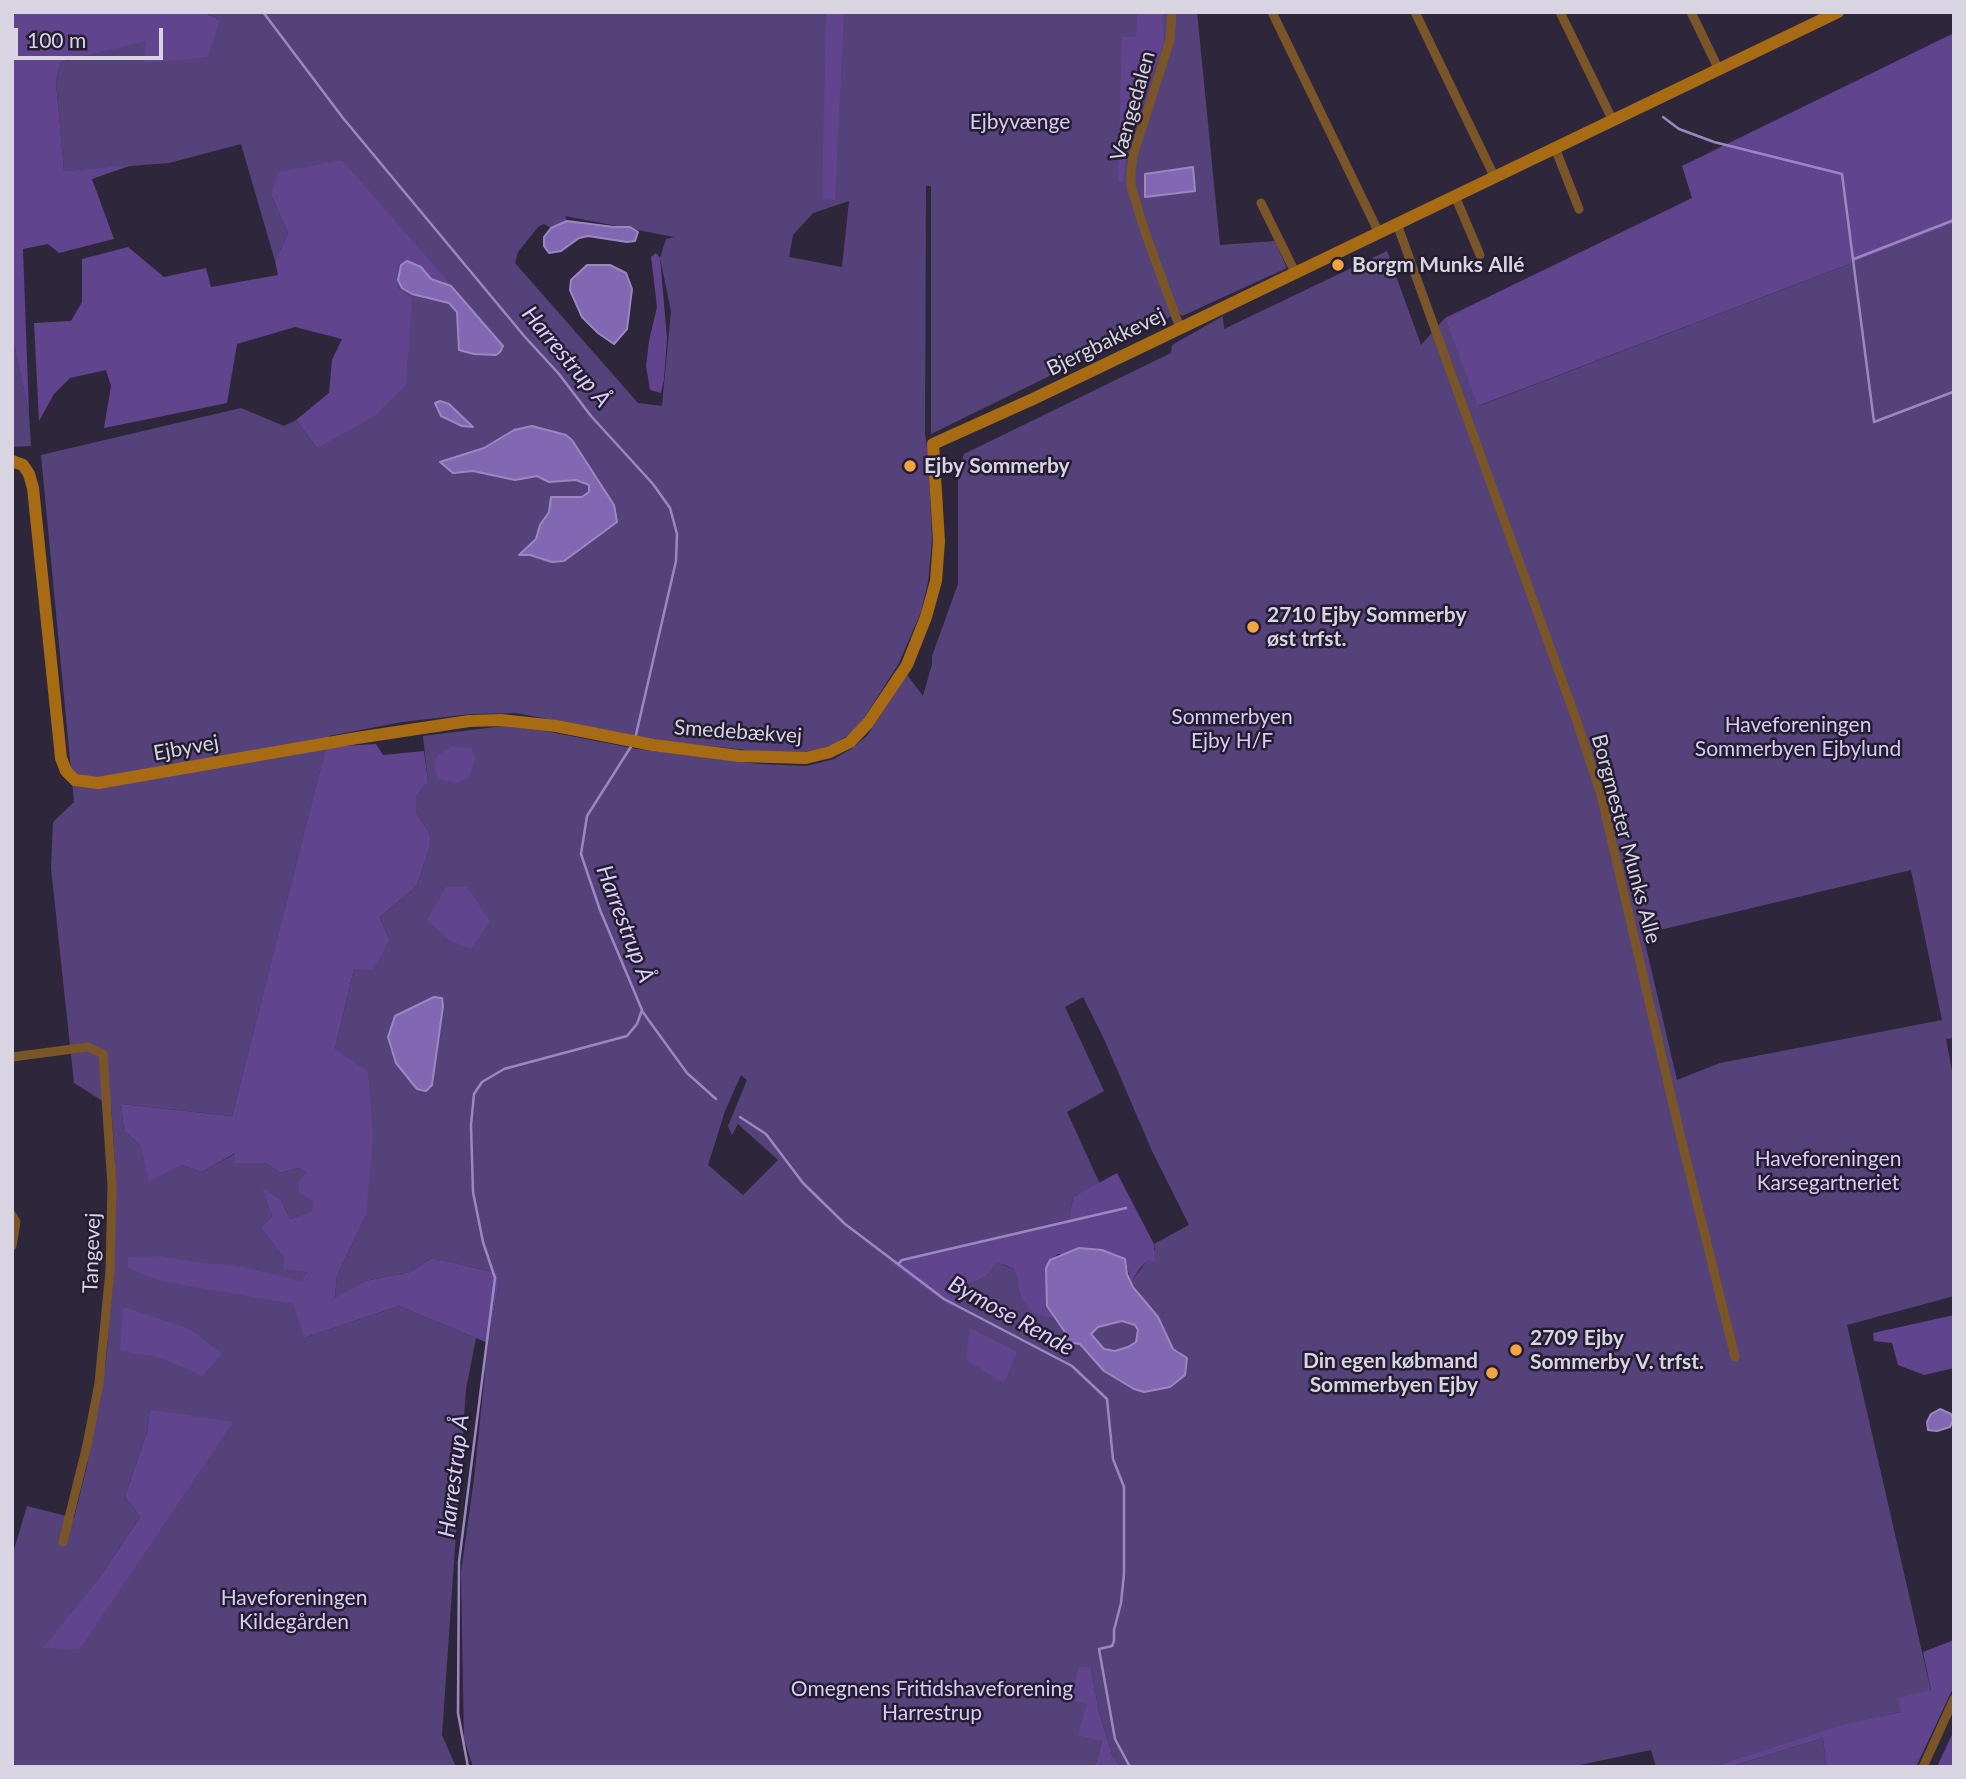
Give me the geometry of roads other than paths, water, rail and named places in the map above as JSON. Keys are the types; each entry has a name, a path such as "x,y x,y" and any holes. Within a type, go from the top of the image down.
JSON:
{"street":[{"name":"Vængedalen","path":"1172,12 1170,40 1130,172 1138,209 1180,328"},
{"path":"1272,12 1379,233"},
{"path":"1415,12 1495,178"},
{"path":"1560,12 1613,121"},
{"path":"1691,12 1719,70"},
{"name":"Bjergbakkevej","path":"933,444 1838,12"},
{"path":"1555,148 1579,209"},
{"path":"1455,196 1480,255"},
{"path":"1262,203 1295,272"},
{"name":"Borgmester Munks Alle","path":"1397,224 1601,795 1735,1357"},
{"name":"Smedebækvej","path":"634,741 766,758 806,758 830,752 850,742 869,723 906,665 926,617 936,581 939,541 933,444"},
{"name":"Ejbyvej","path":"12,461 23,466 29,474 33,488 61,758 66,771 75,780 98,783 357,738 469,722 527,721 634,741"},
{"name":"Tangevej","path":"12,1056 88,1047 103,1054 112,1185 110,1270 99,1382 87,1445 63,1542"},
{"path":"12,1215 16,1222 12,1246"},
{"path":"1923,1767 1954,1699"}],"waterway":[{"name":"Harrestrup Å","path":"263,12 343,118 525,337 559,374 591,416 653,484 670,508 677,534 676,561 635,739"},
{"path":"1663,117 1679,129 1714,142 1842,174 1874,422 1953,392"},
{"path":"1854,259 1954,220"},
{"name":"Harrestrup Å","path":"468,1767 458,1713 459,1562 495,1278 483,1242 473,1192 471,1125 474,1094 482,1082 504,1069 627,1036 637,1024 642,1010 600,910 581,854 587,816 632,745"},
{"name":"Bymose Rende","path":"642,1011 687,1073 716,1099"},
{"name":"Bymose Rende","path":"740,1117 766,1134 803,1183 845,1224 944,1299 1072,1366 1107,1399 1113,1459 1124,1487 1124,1574 1114,1641 1112,1646 1099,1649 1115,1739 1130,1767"},
{"path":"899,1263 902,1260 1126,1208"}],"place":[{"name":"Borgm Munks Allé","path":"1338,265"},
{"name":"Ejby Sommerby","path":"910,466"},
{"name":"2710 Ejby Sommerby øst trfst.","path":"1253,627"},
{"name":"2709 Ejby Sommerby V. trfst.","path":"1516,1350"},
{"name":"Din egen købmand Sommerbyen Ejby","path":"1492,1373"}],"park label":[{"name":"Ejbyvænge","path":"1020,122"},
{"name":"Sommerbyen Ejby H/F","path":"1232,729"},
{"name":"Haveforeningen Sommerbyen Ejbylund","path":"1798,737"},
{"name":"Haveforeningen Karsegartneriet","path":"1828,1171"},
{"name":"Haveforeningen Kildegården","path":"294,1610"},
{"name":"Omegnens Fritidshaveforening Harrestrup","path":"932,1701"}]}
